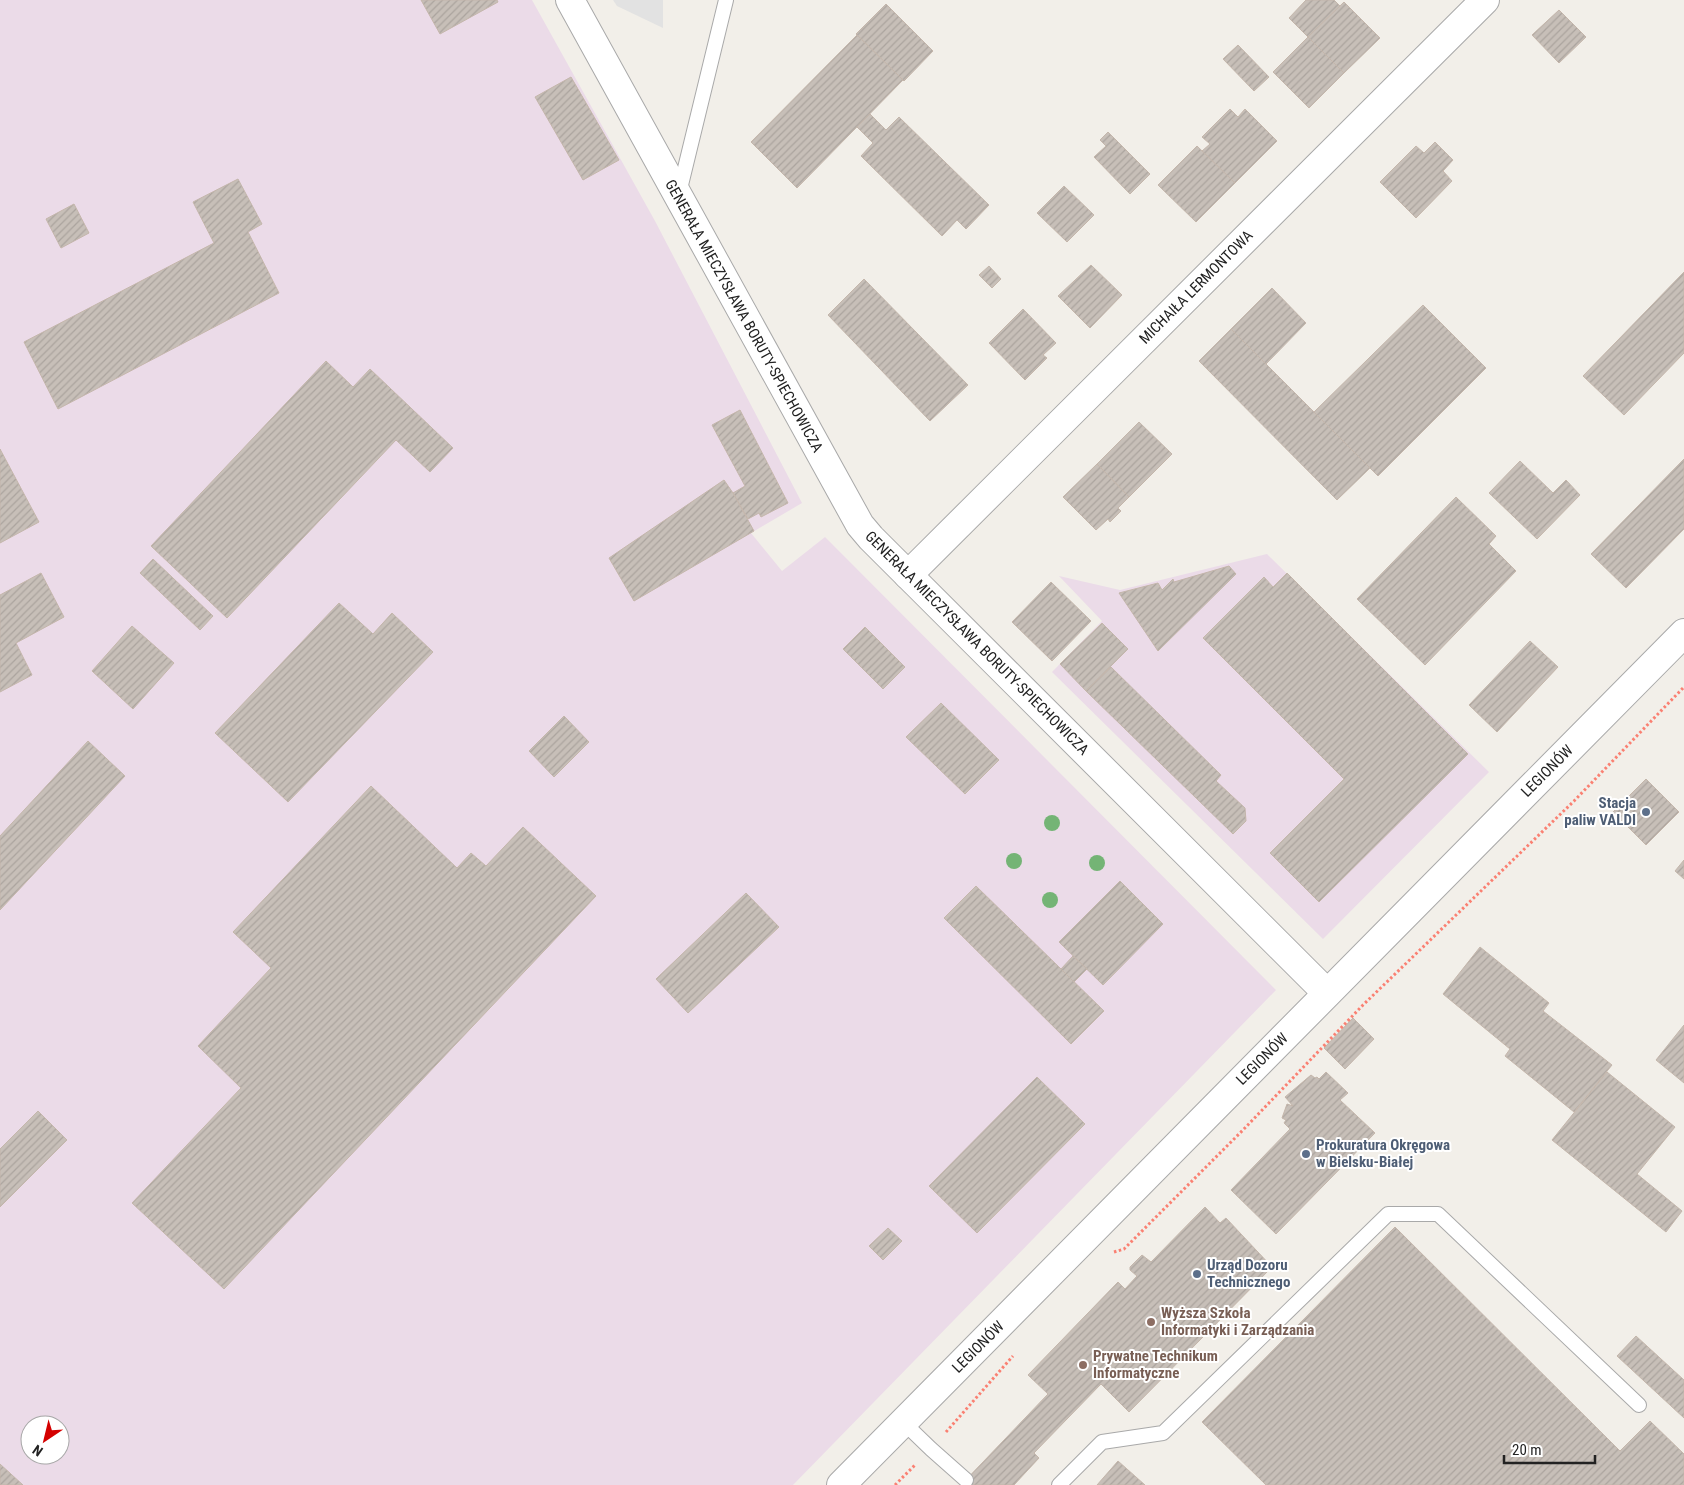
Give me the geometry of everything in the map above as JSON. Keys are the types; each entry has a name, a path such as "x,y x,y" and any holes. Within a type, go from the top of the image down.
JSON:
{"street":[{"name":"GENERAŁA MIECZYSŁAWA BORUTY-SPIECHOWICZA","path":"570,0 860,525 1327,993"},
{"name":"MICHAIŁA LERMONTOWA","path":"908,575 1485,0"},
{"name":"LEGIONÓW","path":"841,1485 1684,633"}],"lane":[{"path":"678,196 726,0"},
{"path":"1059,1485 1102,1442 1164,1432 1388,1214 1438,1214 1639,1405"},
{"path":"904,1422 966,1480"}],"path":[{"path":"1111,1253 1124,1249 1243,1130 1363,1005 1574,801 1684,687"},
{"path":"895,1485 931,1449 1015,1354"}],"shaded area":[{"path":"0,0 532,0 655,221 802,503 751,533 782,571 825,537 1276,990 793,1485 0,1485"},
{"path":"613,0 663,0 663,28 617,6"},
{"path":"1267,554 1489,772 1323,939 1052,672 1102,621 1059,576 1120,590"}],"building":[{"path":"421,0 497,0 498,2 440,34"},
{"path":"1306,0 1334,0 1340,6 1308,37 1289,18"},
{"path":"1344,2 1380,38 1344,73 1308,37"},
{"path":"886,4 933,51 904,81 856,34"},
{"path":"1559,10 1586,37 1559,63 1532,35"},
{"path":"857,35 903,80 797,188 751,142"},
{"path":"1308,37 1344,73 1309,108 1273,72"},
{"path":"1238,45 1269,77 1254,91 1223,59"},
{"path":"571,77 619,160 583,180 535,97"},
{"path":"1230,109 1238,117 1245,109 1277,141 1235,183 1202,151 1210,144 1202,137"},
{"path":"870,114 886,130 899,117 989,205 966,229 957,220 942,236 861,156 873,143 857,127"},
{"path":"1108,132 1150,174 1130,194 1094,157 1106,146 1100,140"},
{"path":"1435,142 1453,160 1443,171 1452,181 1416,218 1380,182 1416,146 1424,153"},
{"path":"1197,146 1235,183 1196,222 1158,185"},
{"path":"238,179 262,224 248,232 279,293 58,409 24,342 214,243 193,202"},
{"path":"1064,186 1094,215 1067,242 1037,213"},
{"path":"74,204 89,233 61,248 46,219"},
{"path":"1091,265 1122,295 1090,328 1058,296"},
{"path":"989,266 1001,279 992,288 979,275"},
{"path":"1684,272 1684,353 1624,415 1583,376"},
{"path":"864,279 968,385 930,421 828,315"},
{"path":"1272,288 1306,323 1266,364 1231,329"},
{"path":"1423,305 1486,368 1378,476 1314,412"},
{"path":"1023,309 1056,343 1043,355 1047,358 1025,380 989,343"},
{"path":"1231,329 1370,468 1337,500 1199,361"},
{"path":"326,361 353,387 370,369 453,448 430,472 396,440 227,618 151,546"},
{"path":"740,410 788,503 761,517 759,513 748,519 733,493 745,486 712,425"},
{"path":"1139,422 1172,454 1129,497 1097,464"},
{"path":"0,449 39,522 0,543"},
{"path":"1684,459 1684,529 1626,588 1591,554"},
{"path":"1520,461 1553,493 1566,480 1580,495 1537,539 1489,493"},
{"path":"1097,464 1129,497 1118,508 1121,511 1110,522 1108,519 1096,530 1063,497"},
{"path":"724,480 754,531 634,601 609,558"},
{"path":"1456,497 1496,536 1489,544 1516,571 1425,665 1357,599"},
{"path":"153,559 213,616 200,630 140,573"},
{"path":"1229,566 1236,574 1158,651 1119,593 1158,583 1162,590 1173,579 1174,582"},
{"path":"41,573 64,617 16,643 32,675 0,692 0,595"},
{"path":"1287,573 1468,754 1319,902 1270,853 1344,779 1203,638 1264,577 1273,587"},
{"path":"1051,582 1091,621 1052,661 1012,622"},
{"path":"339,603 373,634 392,613 433,652 288,802 215,733"},
{"path":"1102,623 1128,649 1086,691 1060,664"},
{"path":"132,626 174,663 133,709 92,671"},
{"path":"865,627 905,667 883,689 843,649"},
{"path":"1530,641 1558,667 1497,732 1469,705"},
{"path":"1111,667 1221,775 1216,781 1245,808 1246,821 1233,834 1086,691"},
{"path":"941,703 999,760 965,794 906,737"},
{"path":"564,716 589,742 554,777 529,751"},
{"path":"88,741 125,776 0,910 0,836"},
{"name":"Stacja paliw VALDI","path":"1646,779 1679,812 1646,845 1613,812"},
{"path":"371,786 457,868 471,853 486,866 523,827 596,896 224,1289 132,1203 241,1088 198,1046 271,968 233,932"},
{"path":"1684,860 1684,879 1675,871"},
{"path":"1120,881 1163,924 1103,985 1059,942"},
{"path":"976,886 1104,1011 1071,1044 944,918"},
{"path":"746,893 779,927 688,1013 656,979"},
{"path":"1480,947 1549,1003 1543,1011 1612,1065 1574,1112 1505,1056 1510,1049 1443,994"},
{"path":"1073,956 1087,969 1074,982 1061,969"},
{"path":"1353,1018 1374,1039 1345,1069 1324,1048"},
{"path":"1684,1025 1684,1083 1656,1060"},
{"path":"1326,1072 1348,1093 1340,1100 1375,1133 1276,1234 1231,1190 1290,1129 1284,1123 1286,1120 1282,1118 1287,1104 1293,1106 1285,1097 1311,1075 1319,1079"},
{"path":"1607,1072 1675,1127 1637,1174 1682,1211 1666,1232 1552,1140"},
{"path":"1037,1077 1085,1124 977,1233 929,1186"},
{"path":"38,1111 67,1140 0,1207 0,1149"},
{"path":"1205,1207 1220,1223 1226,1218 1272,1267 1129,1412 1101,1384 1034,1453 1039,1458 1014,1485 961,1485 1048,1394 1028,1375 1118,1282 1125,1289 1137,1276 1130,1270 1130,1267 1142,1255 1151,1262"},
{"path":"1395,1227 1620,1451 1650,1421 1684,1454 1684,1485 1266,1485 1202,1422"},
{"path":"888,1228 902,1241 883,1260 869,1246"},
{"path":"1636,1336 1684,1380 1684,1418 1617,1356"},
{"path":"1118,1461 1145,1485 1097,1485"},
{"path":"0,1464 23,1485 0,1485"}],"place":[{"name":"Stacja paliw VALDI","path":"1646,812"},
{"name":"Prokuratura Okręgowa w Bielsku-Białej","path":"1306,1154"},
{"name":"Urząd Dozoru Technicznego","path":"1197,1274"},
{"name":"Wyższa Szkoła Informatyki i Zarządzania","path":"1151,1322"},
{"name":"Prywatne Technikum Informatyczne","path":"1083,1365"}]}
